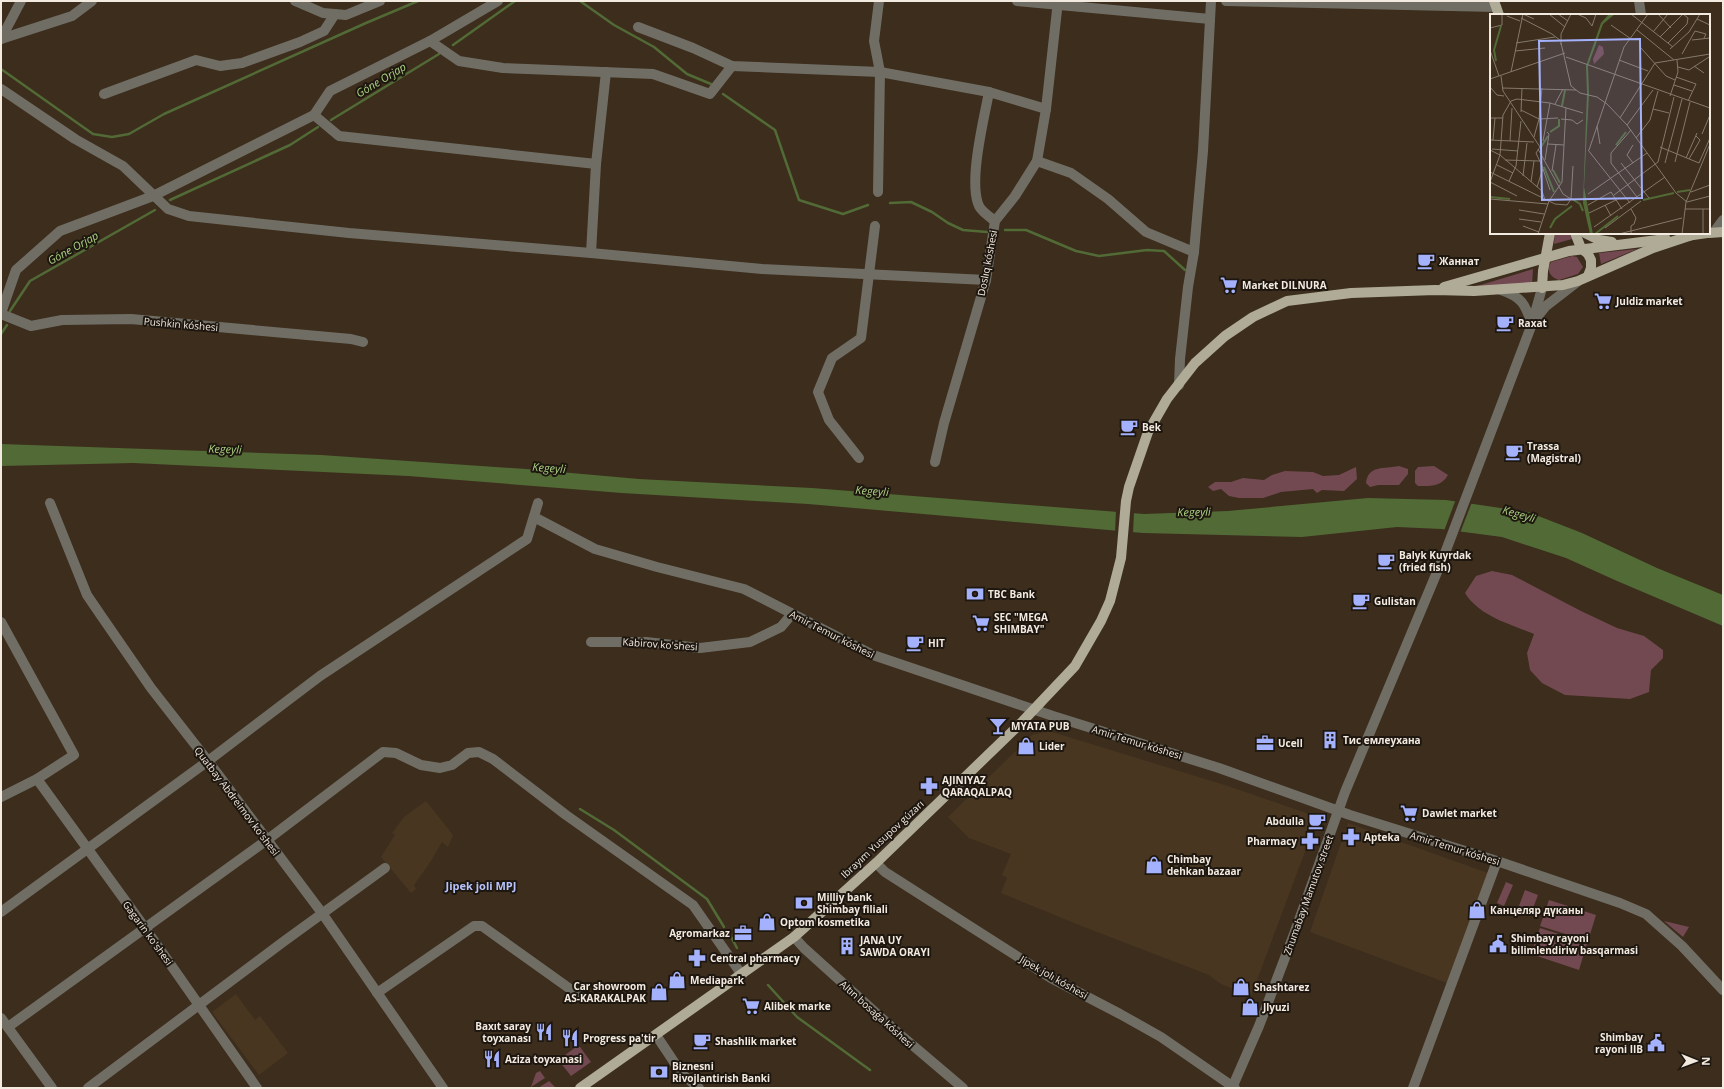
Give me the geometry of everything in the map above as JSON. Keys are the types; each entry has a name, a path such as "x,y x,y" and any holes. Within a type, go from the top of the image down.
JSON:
{"main road":[{"path":"1542,288 1543,271 1550,234"},
{"path":"1575,234 1581,248 1588,254 1591,260 1591,268 1583,278"},
{"path":"1587,234 1598,240 1628,244"},
{"path":"1435,290 1581,248 1628,244 1699,234"},
{"path":"1435,290 1501,290 1542,288 1563,285 1654,248 1692,235"},
{"name":"Ibrayım Yusupov gúzarı","path":"580,1088 794,937 876,863 1034,710 1075,666 1101,621 1110,601 1123,542 1126,501 1148,432 1167,399 1195,363 1225,336 1253,316 1287,301 1335,294 1435,290"}],"street":[{"path":"1,39 21,1"},
{"path":"1,39 72,16 92,1"},
{"path":"295,1 323,13 346,15 380,1"},
{"path":"1,314 16,270 60,231 153,196 314,115 330,91 430,41 498,1"},
{"path":"878,192 880,72 874,41 879,1"},
{"path":"1018,1 1057,3 1210,19"},
{"path":"1178,385 1181,345 1194,252 1203,151 1211,1"},
{"path":"1226,1 1497,8"},
{"path":"1639,1 1641,14"},
{"name":"Doslıq kóshesi","path":"935,462 944,423 986,280 995,221 1016,196 1037,161 1046,108 1057,3"},
{"path":"104,94 196,60 220,66 242,63 300,42 324,31 335,14"},
{"path":"638,27 693,48 732,66 880,72 989,92 1046,108"},
{"path":"430,41 459,61 503,68 653,74 710,94 732,66"},
{"path":"591,253 596,164 606,72"},
{"path":"1,90 75,140 123,166 153,196 168,208 189,216 349,233 762,269 986,280"},
{"path":"989,92 977,156 976,189 980,207 995,221"},
{"path":"314,115 339,136 596,164"},
{"path":"1037,161 1071,173 1108,199 1146,232 1194,252"},
{"path":"1713,232 1723,220"},
{"path":"859,458 829,420 818,392 832,358 861,338 875,226"},
{"path":"1532,324 1546,306 1566,289 1583,278"},
{"path":"1532,324 1542,288"},
{"path":"1501,290 1515,295 1521,300 1532,324"},
{"name":"Pushkin kóshesi","path":"1,314 31,326 62,320 131,319 351,339 363,342"},
{"name":"Zhumabay Mamutov street","path":"1233,1088 1289,948 1338,811 1445,553 1532,324"},
{"name":"Quatbay Abdreimov ko'shesi","path":"50,503 87,595 151,688 208,761 322,913 443,1088"},
{"path":"1,912 208,761 320,676 527,539 538,503"},
{"name":"Amir Temur kóshesi","path":"534,517 595,549 744,590 873,656 1034,710 1219,768 1338,811 1498,861 1620,903 1646,914 1682,946 1723,990"},
{"name":"Kabirov ko'shesi","path":"591,642 646,642 700,648 750,642 782,627 792,614"},
{"path":"1,622 74,755 37,779 1,797"},
{"path":"52,1088 4,1023 145,928 267,840 383,752 396,753 420,765 440,768 452,766 468,753 479,752 493,759 566,815 693,906 742,975"},
{"name":"Gagarin ko'shesi","path":"37,779 145,928 257,1088"},
{"path":"1413,1088 1498,861"},
{"name":"Jipek jolı kóshesi","path":"876,863 885,872 1051,978 1161,1037 1233,1088"},
{"path":"88,1088 322,913 386,868"},
{"path":"377,993 474,926 482,926 580,996"},
{"name":"Altın bosaǵa kóshesi","path":"794,937 804,948 897,1032 963,1088"},
{"path":"656,1035 682,1074 699,1088"}],"shaded area":[{"path":"1555,234 1570,234 1572,239 1554,244"},
{"path":"1637,249 1601,264 1599,253"},
{"path":"1572,256 1577,257 1583,267 1578,274 1559,280 1551,275 1549,268 1551,262"},
{"path":"1533,269 1532,285 1474,287"},
{"path":"1399,466 1408,469 1408,474 1399,485 1378,485 1370,487 1366,483 1367,477 1373,471 1382,468"},
{"path":"1434,466 1448,475 1445,479 1439,484 1418,486 1415,483 1415,471 1418,467"},
{"path":"1356,467 1357,479 1344,491 1322,490 1317,493 1313,489 1281,492 1263,498 1239,498 1229,496 1221,489 1213,491 1208,487 1215,482 1231,482 1243,478 1264,480 1272,475 1285,471 1313,472 1323,476 1339,475"},
{"path":"1492,571 1512,575 1617,628 1644,636 1663,650 1663,658 1651,670 1649,692 1630,699 1565,695 1542,683 1530,670 1527,653 1534,634 1505,623 1478,608 1465,593 1476,576"},
{"name":"Chimbay dehkan bazaar","path":"1049,731 1228,786 1318,817 1251,996 1221,984 1209,975 1001,893 1007,878 1002,875 1011,854 969,838 948,817 1032,735"},
{"path":"426,801 453,835 448,847 442,842 414,885 416,889 411,893 381,857 395,835 392,833 404,817"},
{"path":"1348,823 1488,873 1447,983 1310,932"},
{"path":"1506,882 1513,885 1504,906 1497,903"},
{"path":"1525,890 1538,895 1530,916 1517,911"},
{"path":"1549,900 1596,915 1588,941 1540,926"},
{"path":"1664,921 1689,927 1683,937"},
{"path":"1540,928 1587,943 1579,970 1531,954"},
{"path":"236,994 255,1020 260,1016 288,1053 259,1075 212,1012"},
{"path":"576,1047 580,1047 591,1062 571,1076 560,1062 561,1058"},
{"path":"540,1071 545,1078 531,1087 536,1073"},
{"path":"549,1081 555,1087 538,1088"}],"water":[{"name":"Kegeyli","path":"1,444 321,455 526,469 639,479 812,488 1144,514 1228,511 1368,498 1446,500 1528,512 1582,533 1657,568 1723,595 1723,626 1566,558 1502,537 1441,529 1397,527 1302,537 1143,533 808,504 622,493 408,476 133,463 1,466"}],"pier":[{"path":"1456,499 1472,502 1460,533 1444,531"},
{"path":"1116,510 1134,511 1133,534 1115,533"}],"waterway":[{"path":"1,69 93,134 112,137 129,134 164,114 418,1"},
{"name":"Góne Orjap","path":"453,45 515,1"},
{"path":"580,1 614,25 654,47 687,74 711,84"},
{"name":"Góne Orjap","path":"331,120 439,54"},
{"path":"723,94 775,130 799,200 843,214 868,205"},
{"name":"Góne Orjap","path":"170,200 290,145 318,127"},
{"path":"890,203 911,202 963,230 987,232"},
{"name":"Góne Orjap","path":"10,311 30,281 155,210"},
{"path":"1005,230 1026,230 1076,251 1099,256 1147,250 1164,251 1185,270"},
{"name":"Góne Orjap","path":"1,334 7,325"},
{"path":"580,809 614,830 707,899 724,927"},
{"path":"728,931 737,948"},
{"path":"768,985 797,1017 870,1070"}],"place":[{"name":"Жаннат","path":"1426,261"},
{"name":"Market DILNURA","path":"1229,285"},
{"name":"Juldiz market","path":"1603,301"},
{"name":"Raxat","path":"1505,323"},
{"name":"Bek","path":"1129,427"},
{"name":"Trassa (Magistral)","path":"1514,452"},
{"name":"Balyk Kuyrdak (fried fish)","path":"1386,561"},
{"name":"TBC Bank","path":"975,594"},
{"name":"Gulistan","path":"1361,601"},
{"name":"SEC \"MEGA SHIMBAY\"","path":"981,623"},
{"name":"HIT","path":"915,643"},
{"name":"MYATA PUB","path":"998,726"},
{"name":"Тис емлеухана","path":"1330,740"},
{"name":"Ucell","path":"1265,743"},
{"name":"Lider","path":"1026,746"},
{"name":"AJINIYAZ QARAQALPAQ","path":"929,786"},
{"name":"Dawlet market","path":"1409,813"},
{"name":"Abdulla","path":"1317,821"},
{"name":"Apteka","path":"1351,837"},
{"name":"Pharmacy","path":"1310,841"},
{"name":"Chimbay dehkan bazaar","path":"1154,865"},
{"name":"Milliy bank Shimbay filiali","path":"804,903"},
{"name":"Канцеляр дүканы","path":"1477,910"},
{"name":"Optom kosmetika","path":"767,922"},
{"name":"Agromarkaz","path":"743,933"},
{"name":"Shimbay rayoni bilimlendiriw basqarmasi","path":"1498,944"},
{"name":"JANA UY SAWDA ORAYI","path":"847,946"},
{"name":"Central pharmacy","path":"697,958"},
{"name":"Mediapark","path":"677,980"},
{"name":"Shashtarez","path":"1241,987"},
{"name":"Car showroom AS-KARAKALPAK","path":"659,992"},
{"name":"Alibek marke","path":"751,1006"},
{"name":"Jlyuzi","path":"1250,1007"},
{"name":"Baxıt saray toyxanası","path":"544,1032"},
{"name":"Progress pa'tir","path":"570,1038"},
{"name":"Shashlik market","path":"702,1041"},
{"name":"Shimbay rayoni IIB","path":"1656,1043"},
{"name":"Aziza toyxanasi","path":"492,1059"},
{"name":"Biznesni Rivojlantirish Banki","path":"659,1072"}],"district":[{"name":"Jipek joli MPJ","path":"481,886"}]}
